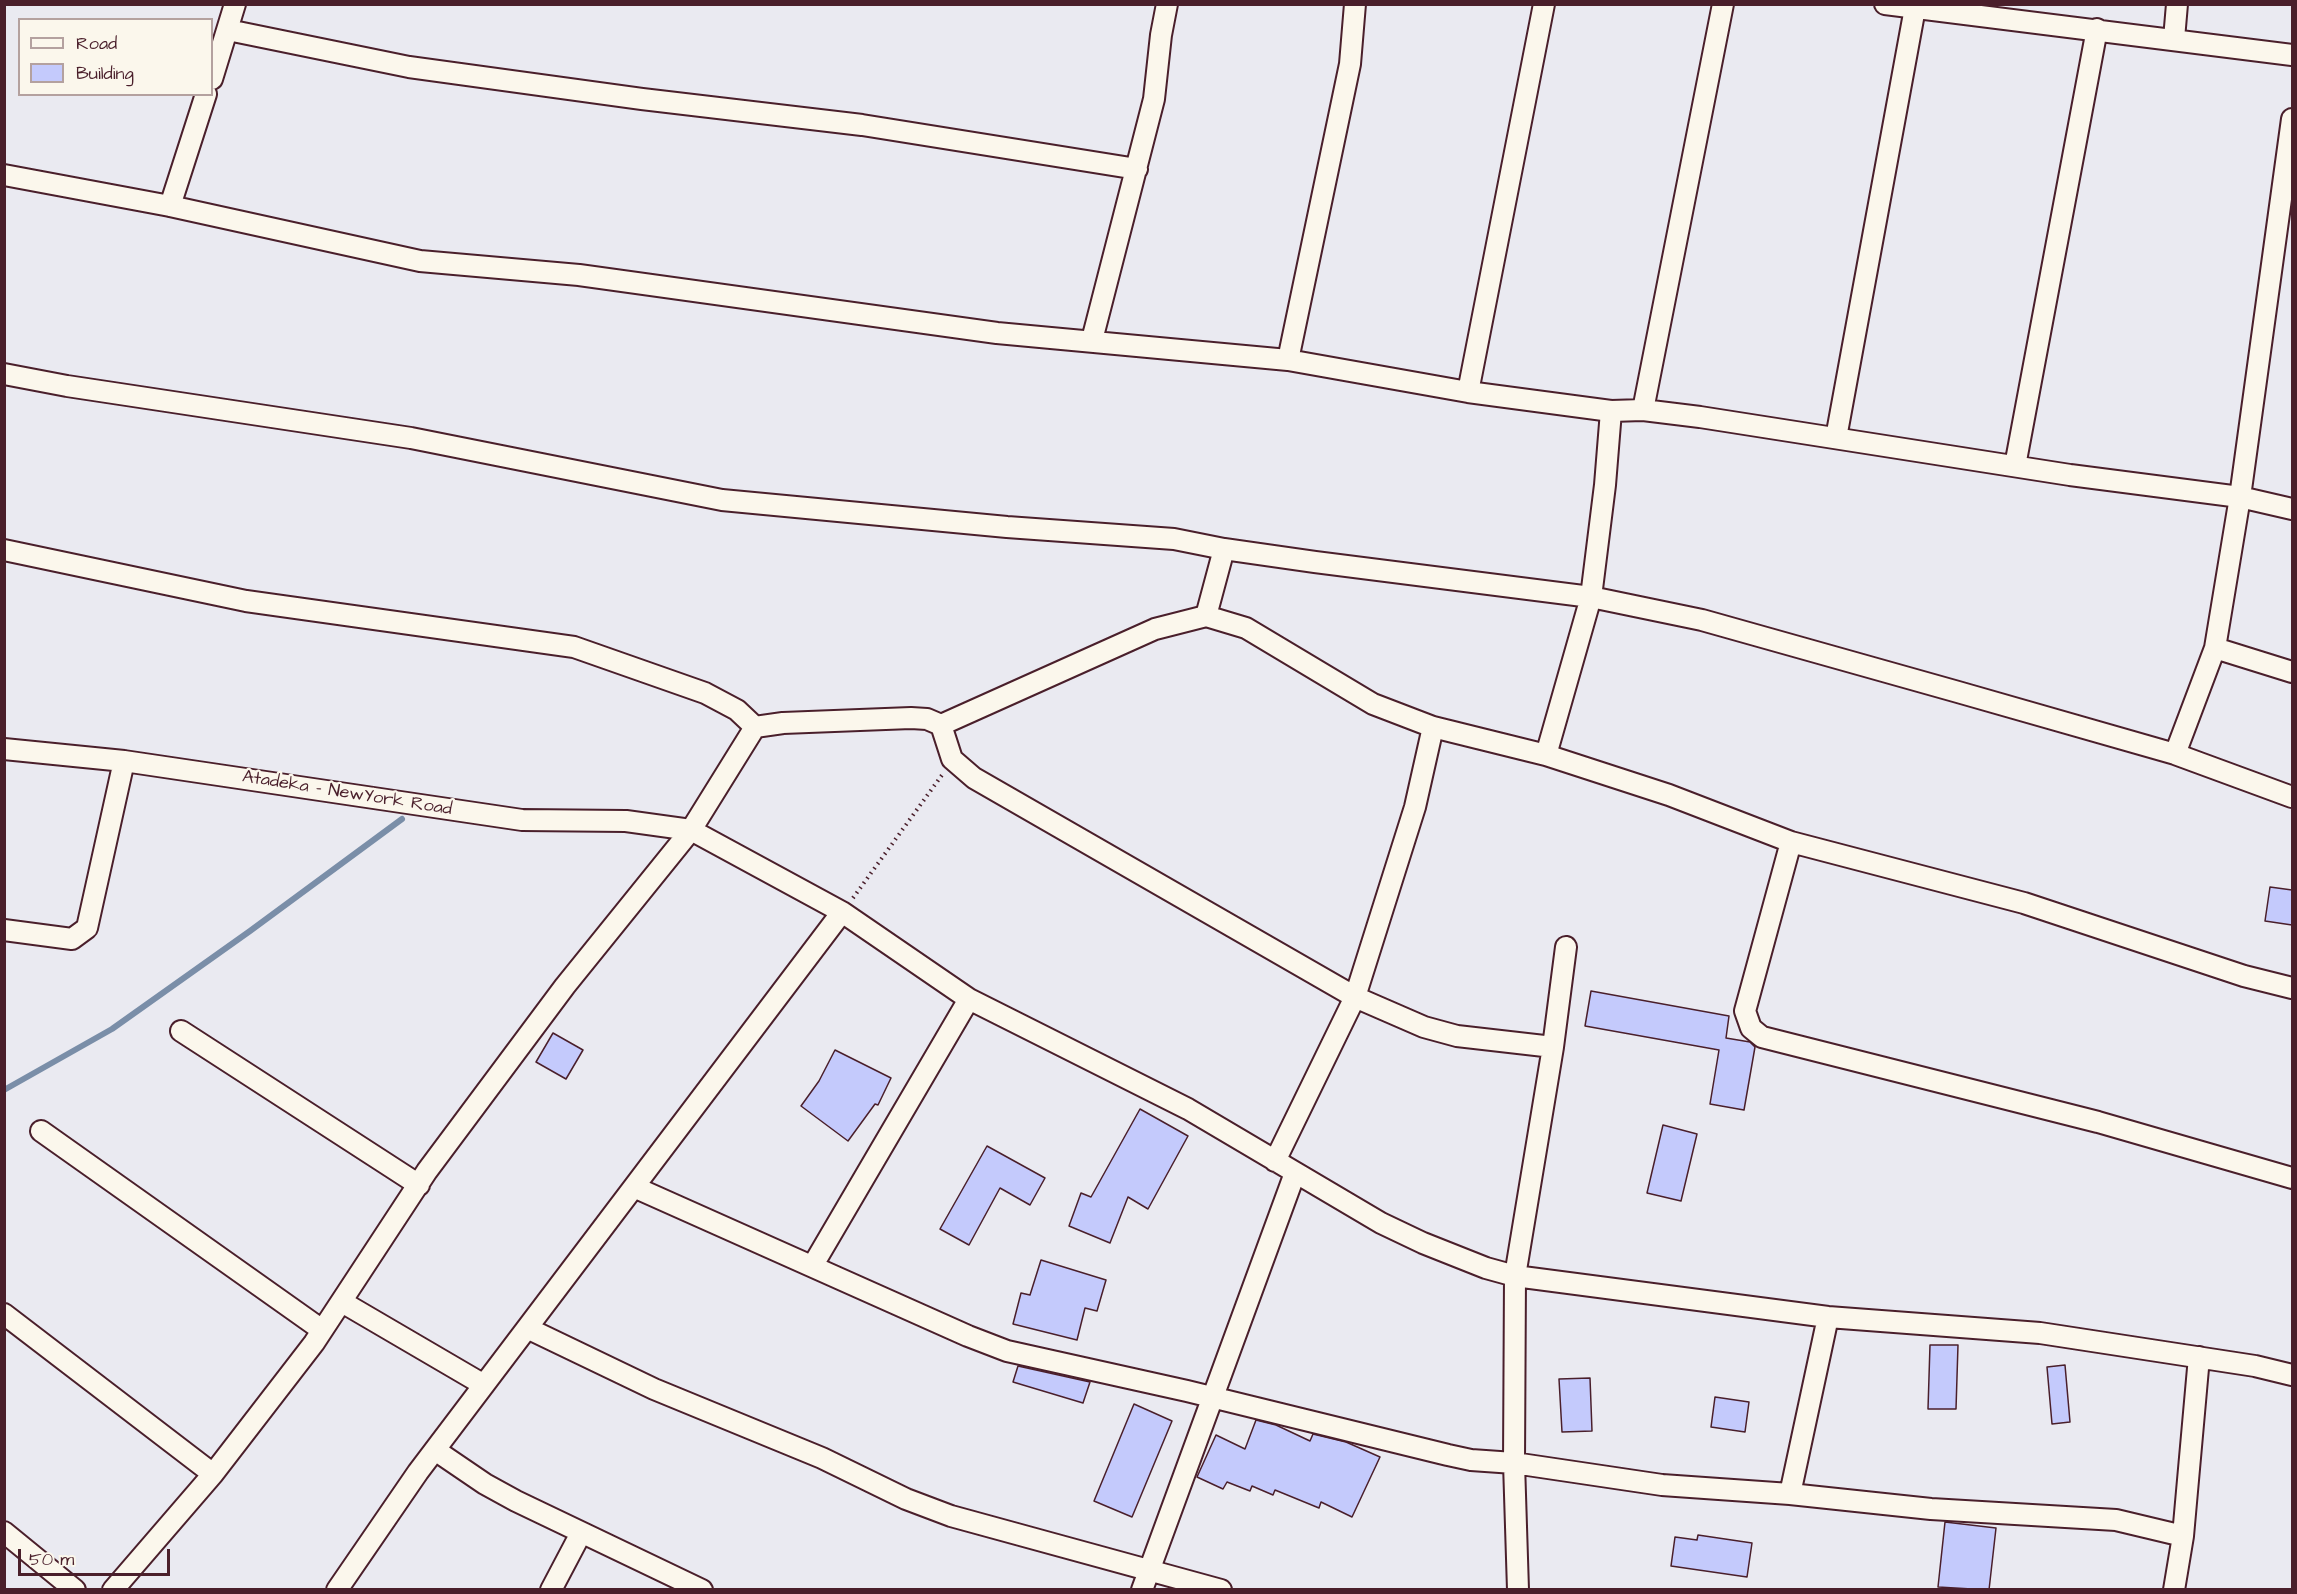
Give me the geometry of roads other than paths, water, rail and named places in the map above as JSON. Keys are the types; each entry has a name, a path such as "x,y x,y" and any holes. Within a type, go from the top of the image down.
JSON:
{"street":[{"path":"213,76 235,4"},
{"path":"1092,340 1154,99 1167,4"},
{"path":"1288,360 1350,64 1355,4"},
{"path":"1468,392 1544,4"},
{"path":"1642,410 1723,4"},
{"path":"1885,4 2292,55"},
{"path":"2174,39 2176,4"},
{"path":"1836,438 1915,8"},
{"path":"2015,466 2097,29"},
{"path":"228,30 409,67 642,99 862,125 1137,169"},
{"path":"170,206 206,96"},
{"path":"2175,754 2215,648 2240,496 2292,119"},
{"path":"4,175 170,206 420,261 579,275 997,333 1092,340 1288,360 1468,392 1611,411 1642,410 2015,466 2240,496 2292,509"},
{"path":"4,374 67,386 411,438 722,500 1007,527 1174,539 1224,549 1591,597 1702,620 2175,754 2292,797"},
{"path":"1546,754 1591,597 1605,485 1611,411"},
{"path":"1206,616 1224,549"},
{"path":"4,550 246,601 574,647 705,693 737,710 755,727"},
{"path":"755,727 783,723 911,718 927,719 941,725 1155,629 1206,616 1246,628 1373,704 1433,727 1546,754 1669,795 1791,842 2024,903 2244,976 2292,988"},
{"path":"2215,648 2292,672"},
{"path":"941,725 952,759 974,778 1355,997 1424,1027 1457,1036 1553,1047"},
{"path":"113,1590 213,1474 322,1330 427,1171 565,986 691,830 755,727"},
{"path":"1275,1161 1355,997 1415,807 1433,727"},
{"name":"Atadeka - NewYork Road","path":"4,749 124,761 522,820 626,821 691,830"},
{"path":"4,930 72,939 87,928 124,761"},
{"path":"691,830 843,912 969,999 1188,1108 1381,1223 1423,1243 1486,1268 1515,1276 1828,1317 2040,1333 2255,1365 2292,1375"},
{"path":"1791,842 1745,1011 1751,1028 1762,1037 2098,1122 2292,1178"},
{"path":"337,1590 435,1450 843,912"},
{"path":"1518,1590 1514,1463 1515,1276 1553,1047 1566,947"},
{"path":"813,1265 969,999"},
{"path":"181,1031 419,1185"},
{"path":"41,1131 322,1330"},
{"path":"1142,1590 1295,1173"},
{"path":"634,1187 968,1336 1007,1351 1212,1397 1460,1457 1662,1485 1790,1494 1931,1509 2116,1520 2183,1536"},
{"path":"342,1302 484,1385"},
{"path":"4,1314 213,1474"},
{"path":"1790,1494 1828,1317"},
{"path":"527,1328 654,1389 822,1458 906,1499 951,1516 1221,1590"},
{"path":"2174,1590 2183,1536 2199,1357"},
{"path":"435,1450 485,1484 581,1533 702,1590"},
{"path":"4,1532 75,1590"},
{"path":"551,1590 581,1533"}],"waterway":[{"path":"4,1090 112,1029 402,819"}]}
